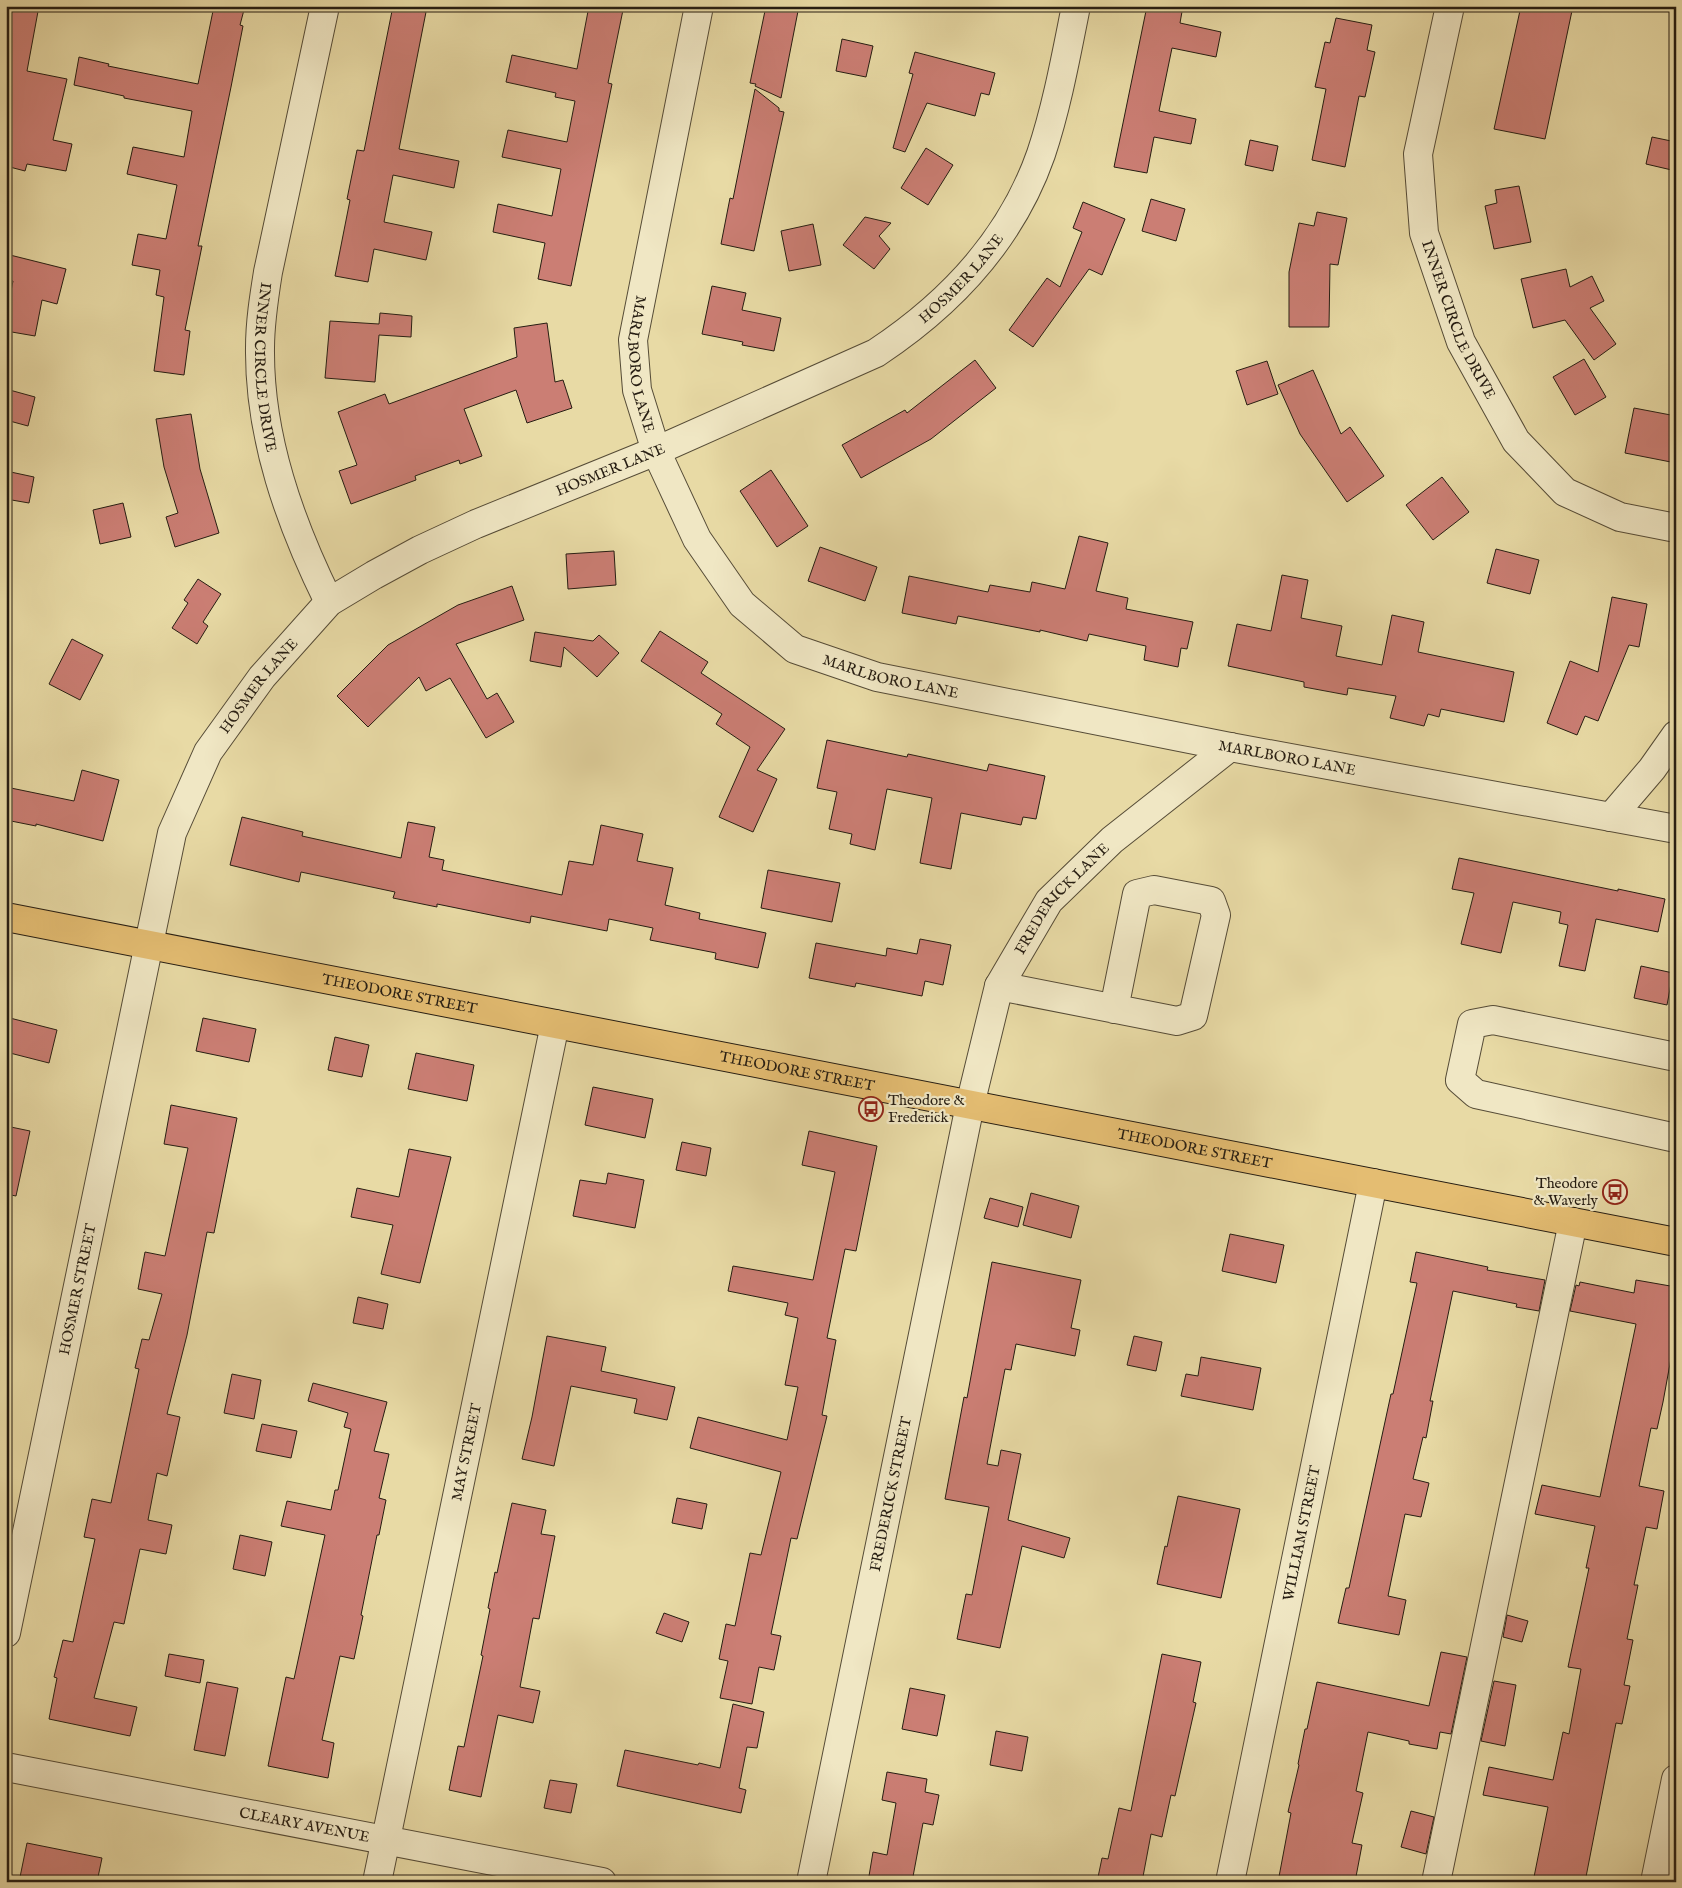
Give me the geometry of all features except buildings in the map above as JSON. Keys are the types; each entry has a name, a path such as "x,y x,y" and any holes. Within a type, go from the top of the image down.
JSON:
{"main road":[{"name":"THEODORE STREET","path":"6,917 1676,1242"}],"street":[{"name":"INNER CIRCLE DRIVE","path":"325,6 268,272 263,303 260,348 261,384 269,438 283,490 293,523 329,602"},
{"name":"MARLBORO LANE","path":"699,6 633,340 637,390 656,452 697,539 742,604 795,649 877,677 1230,746 1676,829"},
{"name":"HOSMER LANE","path":"149,945 172,833 208,752 262,677 329,602 374,575 476,524 656,452 876,353 908,332 962,283 1005,229 1022,198 1040,156 1058,98 1076,6"},
{"name":"INNER CIRCLE DRIVE","path":"1450,6 1418,154 1424,233 1460,342 1516,441 1565,492 1620,517 1676,528"},
{"path":"1611,817 1652,769 1676,735"},
{"name":"FREDERICK LANE","path":"970,1104 999,986 1049,901 1112,840 1230,746"},
{"path":"999,986 1114,1009 1177,1021 1193,1016 1216,915 1211,901 1154,890 1137,894 1114,1009"},
{"name":"HOSMER STREET","path":"6,1633 149,945"},
{"path":"1676,1057 1493,1020 1472,1024 1460,1080 1476,1094 1676,1138"},
{"name":"MAY STREET","path":"376,1882 555,1024"},
{"name":"FREDERICK STREET","path":"811,1882 970,1104"},
{"name":"WILLIAM STREET","path":"1230,1882 1373,1183"},
{"path":"1436,1882 1572,1222"},
{"name":"CLEARY AVENUE","path":"6,1767 602,1882"},
{"path":"1655,1882 1676,1779"}],"place":[{"name":"Theodore & Frederick","path":"871,1109"},
{"name":"Theodore & Waverly","path":"1615,1192"}]}
